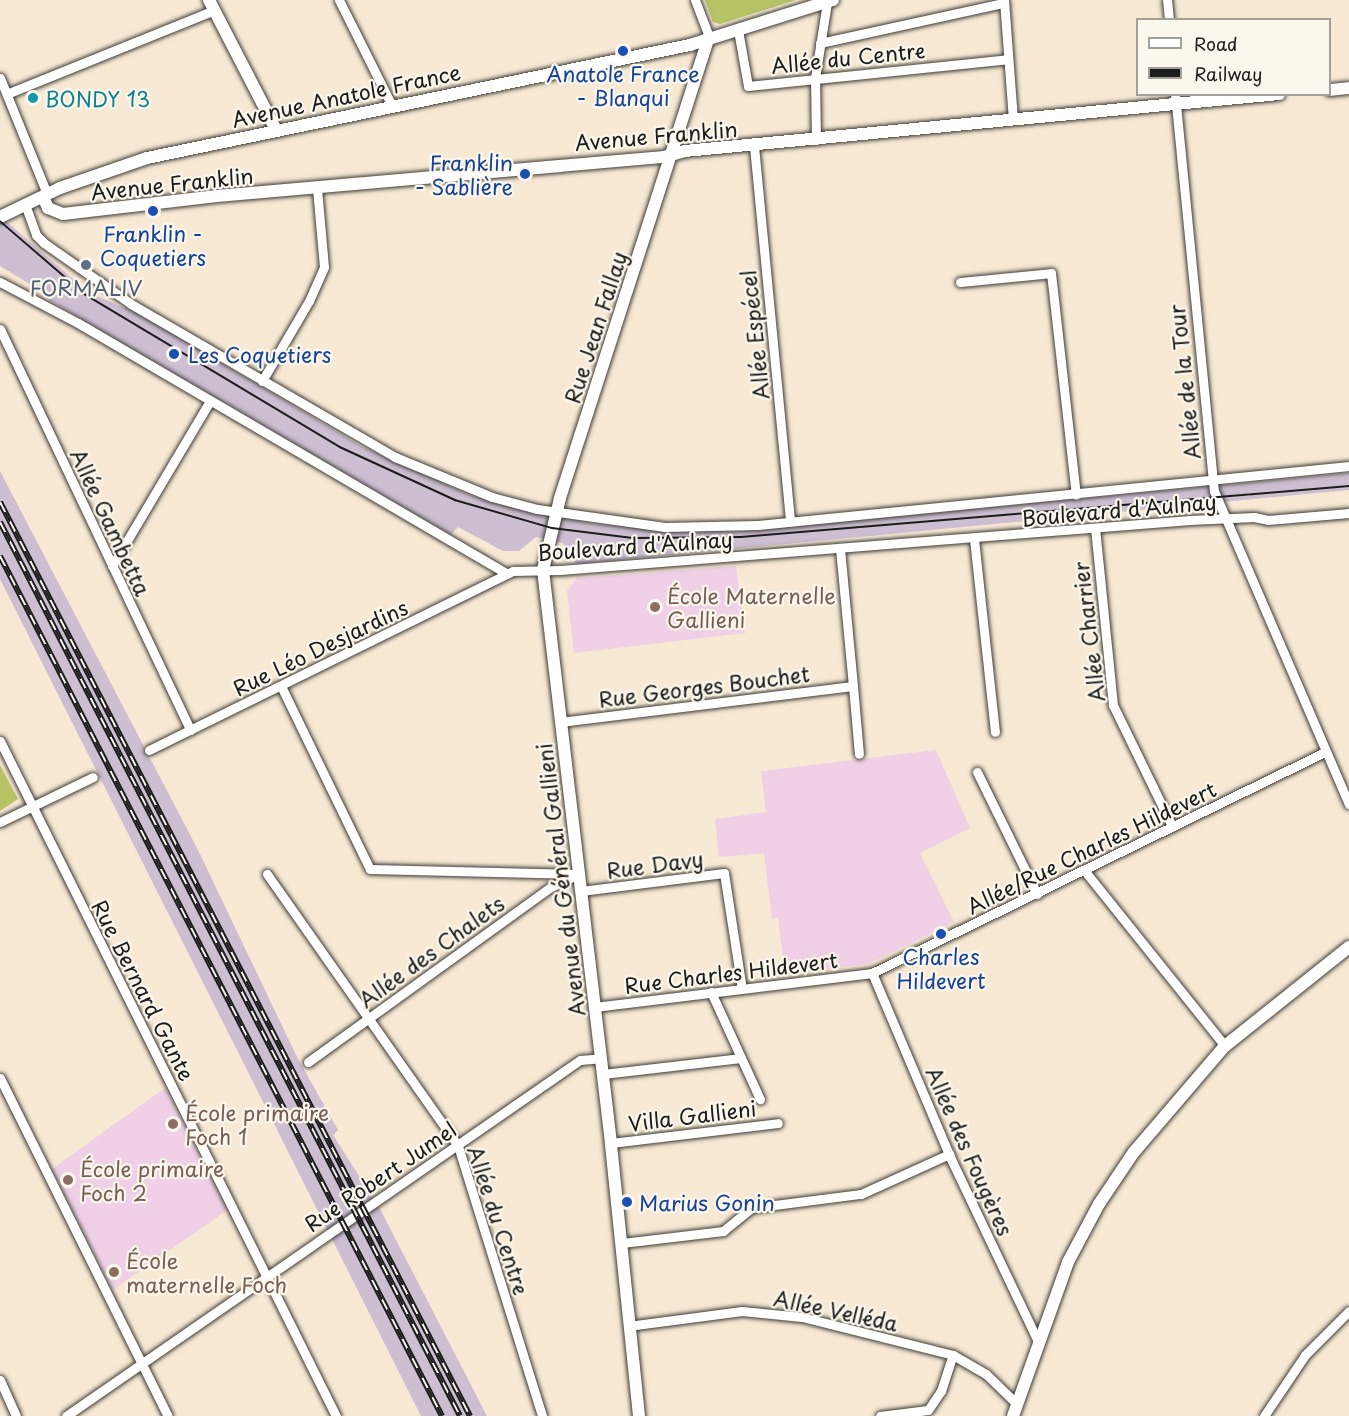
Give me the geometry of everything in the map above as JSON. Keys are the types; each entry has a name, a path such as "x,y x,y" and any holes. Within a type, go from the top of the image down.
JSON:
{"street":[{"path":"339,0 391,105"},
{"path":"695,0 709,37"},
{"path":"1167,0 1169,18"},
{"path":"816,140 815,78 820,42 830,1"},
{"name":"Avenue Anatole France","path":"0,217 44,199 60,188 147,158 391,105 690,45 709,37 830,1"},
{"path":"820,42 1004,2 1013,120"},
{"path":"9,93 212,5 276,130"},
{"name":"Allée du Centre","path":"738,30 748,86 1008,59"},
{"name":"Rue Jean Fallay","path":"556,513 709,37"},
{"path":"0,78 9,93 45,189 44,199"},
{"path":"1331,90 1349,88"},
{"name":"Avenue Franklin","path":"44,199 48,208 63,214 1013,120 1176,99 1238,96"},
{"name":"Allée de la Tour","path":"1176,99 1212,481 1223,518 1325,752"},
{"name":"Allée Espécel","path":"754,146 790,521"},
{"path":"262,381 309,301 324,267 317,188"},
{"name":"Boulevard d'Aulnay","path":"26,207 36,236 105,288 262,381 395,457 492,497 556,513 671,527 790,521 1076,495 1349,466"},
{"path":"960,282 1051,273 1076,495"},
{"path":"0,282 78,323 505,573"},
{"name":"Allée Gambetta","path":"0,329 190,730"},
{"path":"111,566 210,401"},
{"name":"Avenue du Général Gallieni","path":"556,513 543,570 622,1243 629,1259 639,1416"},
{"name":"Boulevard d'Aulnay","path":"505,573 974,539 1223,518 1268,520 1349,513"},
{"name":"Allée Charrier","path":"1095,528 1113,705 1172,826"},
{"path":"974,539 995,732"},
{"path":"840,549 859,754"},
{"name":"Rue Léo Desjardins","path":"149,750 505,573"},
{"path":"281,686 370,869 579,874"},
{"name":"Rue Georges Bouchet","path":"560,722 853,686"},
{"name":"Rue Bernard Gante","path":"0,741 336,1416"},
{"path":"1325,752 1349,804"},
{"name":"Allée/Rue Charles Hildevert","path":"872,973 1325,752"},
{"path":"977,772 1037,894"},
{"path":"0,822 93,777"},
{"path":"1084,870 1226,1047"},
{"name":"Rue Davy","path":"581,891 724,873 742,989"},
{"name":"Allée du Centre","path":"267,874 458,1146 542,1416"},
{"name":"Allée des Chalets","path":"308,1062 551,887 579,874"},
{"path":"1015,1410 1068,1263 1099,1204 1134,1152 1226,1047 1349,947"},
{"name":"Rue Charles Hildevert","path":"595,1007 872,973"},
{"name":"Allée des Fougères","path":"872,973 949,1154 1038,1341"},
{"path":"711,993 760,1099"},
{"name":"Rue Robert Jumel","path":"66,1416 266,1275 458,1146 580,1060 600,1058"},
{"path":"603,1074 741,1058"},
{"path":"0,1078 168,1416"},
{"name":"Villa Gallieni","path":"611,1143 778,1123"},
{"path":"622,1243 723,1231 751,1208 861,1194 949,1154"},
{"path":"1264,1416 1305,1355 1349,1311"},
{"name":"Allée Velléda","path":"632,1325 707,1314 772,1312 953,1355 986,1374 1015,1410"},
{"name":"Avenue du Général Gallieni","path":"632,1325 646,1416"},
{"path":"880,1416 928,1410 941,1391 953,1355"},
{"path":"0,1380 16,1416"}],"shaded area":[{"path":"0,216 88,292 124,308 126,306 361,446 469,495 592,524 737,532 1349,473 1349,490 576,564 563,543 536,537 519,551 503,551 458,527 451,535 42,296 43,292 0,266"},
{"path":"0,471 198,850 297,1057 338,1130 333,1135 373,1198 365,1204 369,1212 379,1207 487,1416 421,1416 0,579"},
{"name":"École Maternelle Gallieni","path":"736,566 745,633 574,653 567,591 577,578"},
{"path":"936,750 970,828 920,853 954,922 868,964 785,974 778,918 772,919 764,853 719,857 715,819 766,812 761,771"},
{"path":"165,1088 227,1210 113,1290 52,1169"}],"green space":[{"path":"705,0 796,0 720,24 713,22"},
{"path":"0,765 18,799 0,811"}],"tram line":[{"path":"0,221 86,295 340,447 455,500 552,528 634,538 741,537 1349,486"}],"railway":[{"path":"0,502 470,1416"},
{"path":"0,522 460,1416"},
{"path":"0,556 442,1416"}],"place":[{"name":"Anatole France - Blanqui","path":"623,51"},
{"name":"BONDY 13","path":"33,98"},
{"name":"Franklin - Sablière","path":"525,174"},
{"name":"Franklin - Coquetiers","path":"153,211"},
{"name":"FORMALIV","path":"86,265"},
{"name":"Les Coquetiers","path":"174,354"},
{"name":"École Maternelle Gallieni","path":"655,607"},
{"name":"Charles Hildevert","path":"941,934"},
{"name":"École primaire Foch 1","path":"173,1124"},
{"name":"École primaire Foch 2","path":"68,1180"},
{"name":"Marius Gonin","path":"627,1202"},
{"name":"École maternelle Foch","path":"114,1272"}]}
